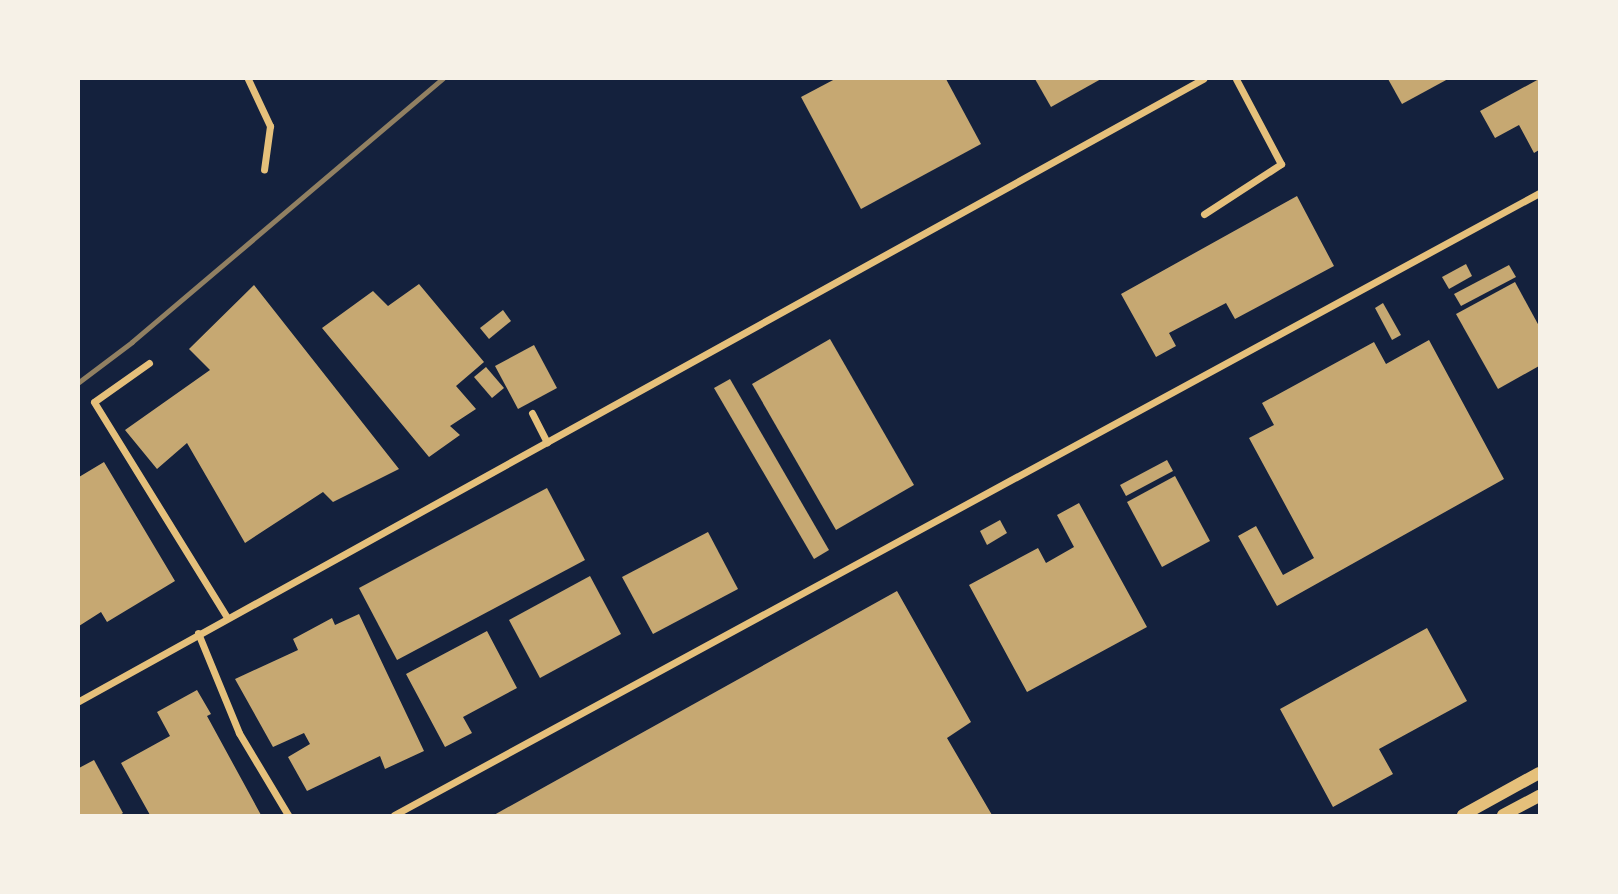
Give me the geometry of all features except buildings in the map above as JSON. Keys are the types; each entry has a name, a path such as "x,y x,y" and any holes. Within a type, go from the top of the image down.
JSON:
{"main road":[{"path":"1463,815 1539,773"},
{"path":"1503,815 1539,796"}],"street":[{"path":"248,79 270,126 264,170"},
{"path":"79,701 1203,79"},
{"path":"1204,214 1281,164 1236,79"},
{"path":"394,815 1539,194"},
{"path":"149,363 94,402 227,617"},
{"path":"532,413 547,442"},
{"path":"198,633 239,733 288,815"}],"railway":[{"path":"79,382 132,342 442,79"}]}
